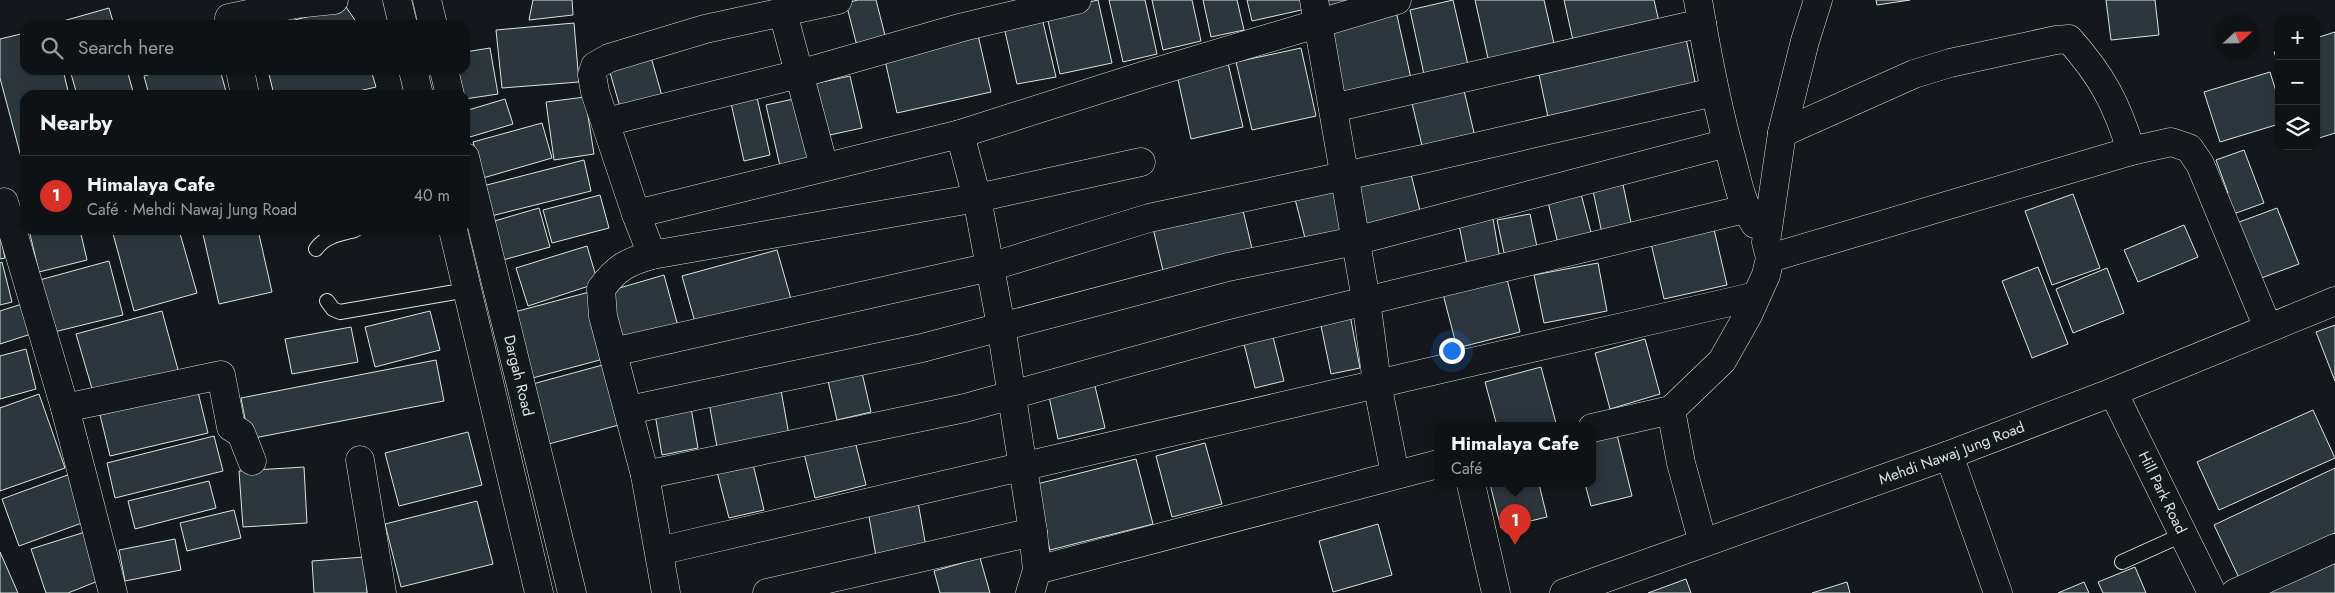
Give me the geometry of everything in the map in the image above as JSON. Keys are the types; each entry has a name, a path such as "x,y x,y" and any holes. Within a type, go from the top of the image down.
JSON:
{"street":[{"path":"229,20 229,18 295,4 334,0"},
{"path":"397,0 402,20"},
{"path":"427,0 432,20"},
{"path":"652,255 636,214 595,92 592,75 595,66 609,58 705,29 838,0"},
{"path":"606,122 799,74 962,28 1077,0"},
{"path":"636,214 960,134 1316,11 1397,0"},
{"path":"1596,427 1671,410 1722,362 1766,275 1782,133 1818,0"},
{"path":"1316,11 1366,300 1377,383 1395,474"},
{"path":"1332,108 1700,11 1714,92 1745,209 1768,250"},
{"path":"783,13 824,167"},
{"path":"1782,133 1914,74 1950,62 2069,39 2103,82 2112,98 2120,115 2130,151"},
{"path":"241,75 244,90"},
{"path":"414,75 418,90"},
{"path":"445,75 449,90"},
{"path":"613,352 990,267 1149,218 1433,157 1714,92"},
{"path":"960,134 977,198 1002,326 1011,397 1033,532 1033,581 1395,474 1434,465"},
{"path":"1768,250 2130,151 2171,142 2188,148 2200,164 2268,328"},
{"path":"629,410 922,348 1228,267 1356,241 1727,143"},
{"path":"666,593 645,475 603,316 601,289 613,273 631,260 652,255 977,198 1141,162"},
{"name":"Dargah Road","path":"470,177 572,593"},
{"path":"10,201 112,593"},
{"path":"645,475 1011,397 1234,333 1745,209"},
{"name":"Dargah Road","path":"454,235 540,593"},
{"path":"659,551 1756,296"},
{"name":"Mehdi Nawaj Jung Road","path":"1564,593 1950,455 2113,392 2335,301"},
{"path":"65,408 221,375 231,427 241,433 252,461"},
{"name":"Hill Park Road","path":"2113,392 2182,535 2230,593"},
{"path":"1671,410 1680,463 1703,543"},
{"path":"1950,455 1998,593"},
{"path":"360,460 382,593"},
{"path":"1472,487 1496,593"},
{"path":"767,593 1033,532"},
{"path":"2230,593 2335,548"}],"lane":[{"path":"316,249 321,242 339,235"},
{"path":"327,301 333,309 340,312 467,290"},
{"path":"2122,562 2182,535"}],"building":[{"path":"533,0 572,0 573,15 529,20"},
{"path":"858,0 876,0 888,47 859,54 846,3"},
{"path":"1098,0 1112,63 1060,74 1046,12"},
{"path":"1109,0 1145,0 1157,54 1123,62"},
{"path":"1152,0 1192,0 1201,41 1163,50"},
{"path":"1203,0 1237,0 1244,30 1211,37"},
{"path":"1247,0 1304,0 1306,9 1252,21"},
{"path":"1324,0 1362,0 1326,9"},
{"path":"1453,0 1469,69 1425,79 1410,10"},
{"path":"1475,0 1544,0 1556,52 1490,67"},
{"path":"1564,0 1654,0 1660,26 1574,45"},
{"path":"1876,0 1910,0 1877,5"},
{"path":"2106,0 2155,0 2159,35 2111,40"},
{"path":"346,7 355,20 295,20"},
{"path":"109,8 113,20 67,20"},
{"path":"1396,11 1412,83 1342,99 1325,27"},
{"path":"1042,18 1056,77 1017,84 1004,27"},
{"path":"574,23 579,82 502,88 496,30"},
{"path":"2335,32 2335,133 2320,138 2320,60 2320,37"},
{"path":"20,34 20,75 64,75 68,90 20,90 20,153 0,78 0,39"},
{"path":"1685,34 1697,91 1549,122 1537,65"},
{"path":"978,35 991,92 897,113 884,56"},
{"path":"490,48 498,94 470,98 470,90 463,90 459,75 470,75 470,51"},
{"path":"1301,48 1316,116 1252,130 1236,62"},
{"path":"649,50 664,103 622,114 607,62"},
{"path":"1228,63 1243,127 1191,139 1177,75"},
{"path":"2270,72 2275,88 2275,125 2220,142 2204,92"},
{"path":"71,75 128,75 133,90 76,90"},
{"path":"221,75 226,90 148,90 144,76"},
{"path":"269,75 372,75 376,87 363,90 273,90"},
{"path":"850,76 862,128 825,136 813,84"},
{"path":"1462,82 1476,141 1424,154 1410,95"},
{"path":"756,93 770,155 744,161 730,99"},
{"path":"585,97 594,154 554,160 546,102"},
{"path":"798,98 812,159 780,166 766,105"},
{"path":"505,99 513,124 470,137 470,110"},
{"path":"542,123 552,158 483,178 473,142"},
{"path":"2244,150 2264,203 2225,217 2217,196 2228,193 2216,160"},
{"path":"584,160 591,191 487,217 479,187"},
{"path":"1410,170 1422,219 1366,233 1354,184"},
{"path":"1622,180 1633,232 1603,238 1592,186"},
{"path":"1338,181 1351,231 1306,242 1293,191"},
{"path":"1580,190 1593,240 1559,248 1547,198"},
{"path":"2073,194 2100,268 2052,285 2025,211"},
{"path":"600,195 609,228 552,243 543,210"},
{"path":"1241,202 1254,257 1165,279 1152,224"},
{"path":"539,208 550,247 503,260 491,222"},
{"path":"2277,208 2299,264 2256,280 2234,224"},
{"path":"1530,214 1539,256 1506,262 1497,220"},
{"path":"1493,219 1500,259 1467,265 1459,225"},
{"path":"1713,225 1727,285 1664,299 1650,239"},
{"path":"2184,225 2198,257 2138,282 2124,250"},
{"path":"0,234 5,258 0,259"},
{"path":"30,235 81,235 87,260 39,272"},
{"path":"113,235 180,235 197,293 134,311"},
{"path":"203,235 259,235 272,292 219,304"},
{"path":"587,246 598,283 528,306 516,268"},
{"path":"777,250 791,299 696,326 682,276"},
{"path":"109,261 123,315 50,333 36,281"},
{"path":"2,262 12,302 0,305 0,263"},
{"path":"1598,263 1607,311 1544,323 1534,275"},
{"path":"2038,267 2068,344 2032,358 2002,281"},
{"path":"2107,268 2124,313 2073,333 2056,289"},
{"path":"664,275 679,330 623,345 609,291"},
{"path":"1507,279 1520,332 1457,348 1443,294"},
{"path":"593,291 611,357 525,380 507,314"},
{"path":"22,304 31,334 0,344 0,311"},
{"path":"162,311 180,377 95,399 76,334"},
{"path":"430,311 440,350 375,367 365,327"},
{"path":"1350,315 1360,368 1331,374 1320,321"},
{"path":"2335,325 2335,381 2316,332"},
{"path":"351,327 358,362 292,374 285,339"},
{"path":"1271,329 1284,381 1255,388 1242,336"},
{"path":"1645,339 1660,394 1610,409 1595,353"},
{"path":"26,349 36,389 0,399 0,356"},
{"path":"436,360 444,401 249,439 241,398"},
{"path":"610,363 626,423 545,445 529,385"},
{"path":"860,364 871,412 837,420 826,372"},
{"path":"1541,367 1556,422 1496,422 1485,382"},
{"path":"1094,382 1105,428 1058,439 1048,392"},
{"path":"780,385 789,435 717,447 708,397"},
{"path":"198,392 208,433 110,456 100,415"},
{"path":"39,394 65,468 0,491 0,408"},
{"path":"690,402 698,448 662,455 654,408"},
{"path":"2313,410 2335,458 2219,510 2197,462"},
{"path":"468,432 482,485 399,506 385,453"},
{"path":"1617,435 1632,496 1591,506 1586,487 1596,487 1596,439"},
{"path":"214,436 223,471 115,498 107,463"},
{"path":"854,437 866,485 815,498 803,449"},
{"path":"1205,443 1222,504 1172,517 1156,456"},
{"path":"1136,459 1153,524 1050,550 1033,485"},
{"path":"752,460 764,510 729,518 716,468"},
{"path":"304,467 307,523 243,527 239,471"},
{"path":"2335,468 2335,533 2239,578 2214,525"},
{"path":"73,473 90,520 19,546 2,499"},
{"path":"209,481 216,508 135,529 128,501"},
{"path":"1491,487 1540,487 1547,517 1501,528"},
{"path":"477,501 493,564 401,587 385,524"},
{"path":"918,502 927,553 877,562 868,511"},
{"path":"234,510 241,538 187,551 180,523"},
{"path":"1378,524 1392,575 1333,592 1319,541"},
{"path":"85,532 98,581 68,593 46,593 31,549"},
{"path":"175,539 181,570 125,581 119,550"},
{"path":"0,552 18,593 0,593"},
{"path":"2335,556 2335,593 2253,593"},
{"path":"364,557 367,593 314,593 312,561"},
{"path":"980,558 990,593 940,593 934,571"},
{"path":"2135,567 2146,593 2103,593 2098,582"},
{"path":"1686,579 1691,593 1648,593"},
{"path":"1847,582 1850,593 1812,593"},
{"path":"2084,582 2089,593 2058,593"}],"place":[{"name":"Himalaya Cafe","path":"1515,545"}]}
